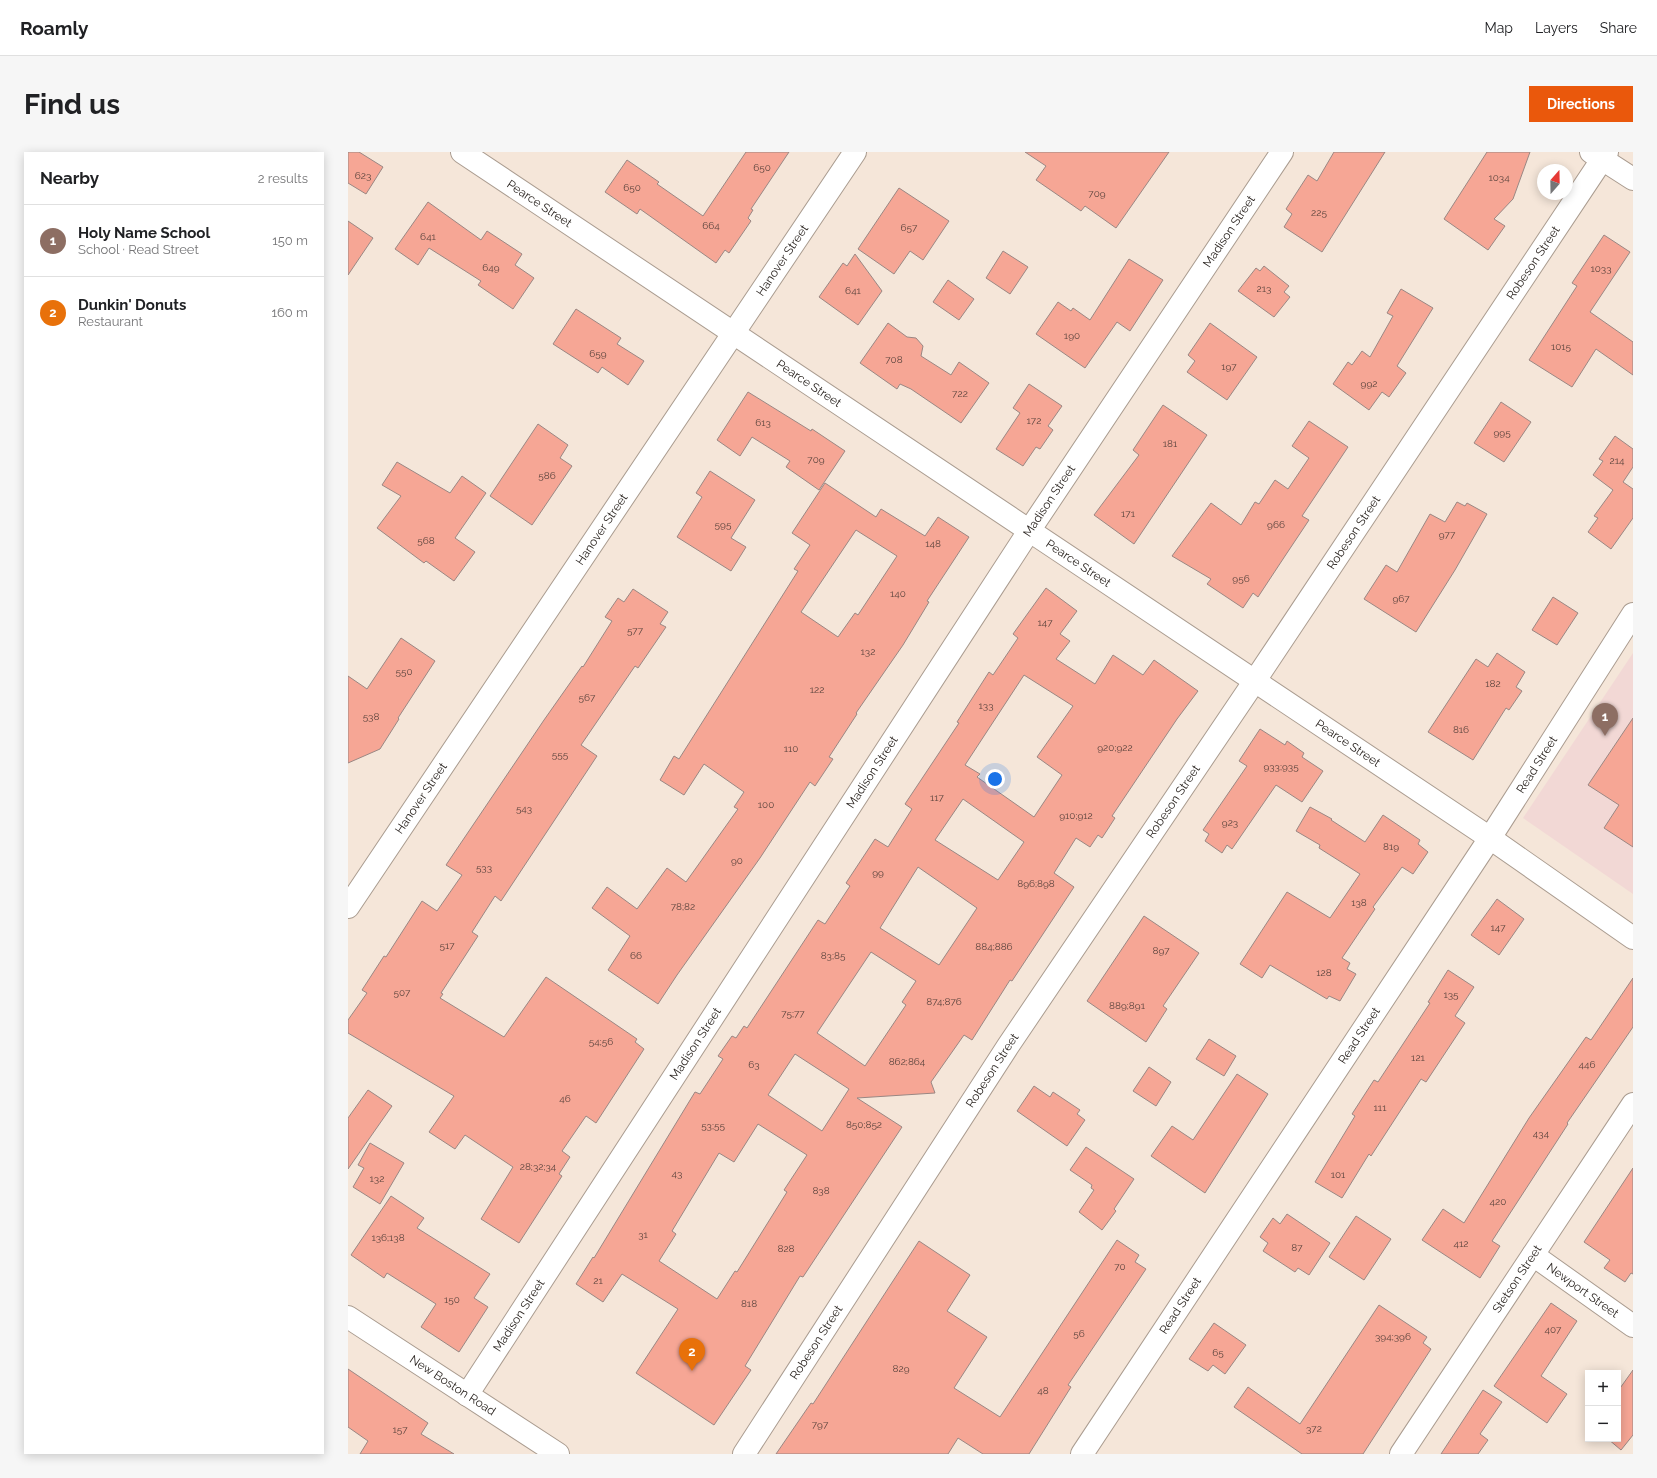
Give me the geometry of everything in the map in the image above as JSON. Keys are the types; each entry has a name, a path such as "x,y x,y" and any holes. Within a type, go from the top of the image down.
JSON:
{"street":[{"name":"Pearce Street","path":"462,152 1254,682 1490,838 1633,938"},
{"name":"Hanover Street","path":"348,907 855,152"},
{"name":"Madison Street","path":"467,1395 1029,531 1282,152"},
{"path":"1600,154 1633,180"},
{"name":"Robeson Street","path":"744,1454 1008,1046 1254,682 1600,154"},
{"name":"Read Street","path":"1082,1454 1490,838 1633,614"},
{"name":"Stetson Street","path":"1401,1454 1633,1104"},
{"name":"Newport Street","path":"1533,1255 1633,1326"},
{"name":"New Boston Road","path":"348,1317 558,1454"}],"shaded area":[{"path":"1633,653 1633,894 1523,818"}],"building":[{"path":"348,152 359,152 383,167 366,194 348,183"},
{"path":"746,152 789,152 751,209 753,210 748,218 751,221 729,253 725,250 716,263 640,209 637,214 605,192 627,160 659,182 657,184 703,216"},
{"path":"1025,152 1169,152 1116,228 1085,206 1081,211 1036,180 1046,166"},
{"path":"1334,152 1385,152 1322,252 1284,227 1292,214 1286,209 1308,175 1317,181"},
{"path":"1487,152 1530,152 1513,199 1494,219 1505,226 1488,250 1444,219"},
{"path":"899,188 949,221 923,260 910,251 894,274 858,249"},
{"path":"428,202 481,240 487,231 522,254 515,265 534,278 513,309 478,285 481,281 429,248 418,265 395,249"},
{"path":"348,221 373,238 348,275"},
{"path":"1604,235 1630,252 1590,312 1633,342 1633,375 1596,349 1572,387 1529,360 1577,286 1572,283"},
{"path":"1003,251 1028,267 1010,294 986,278"},
{"path":"855,254 882,291 858,325 819,297 843,263 847,266"},
{"path":"1129,259 1163,280 1130,331 1117,322 1085,368 1036,334 1058,302 1071,311 1073,308 1090,320"},
{"path":"1264,266 1289,286 1284,292 1290,297 1274,317 1238,291 1256,268 1260,271"},
{"path":"948,280 974,299 959,320 933,302"},
{"path":"1401,289 1433,308 1397,366 1406,373 1389,397 1382,392 1369,410 1333,384 1348,362 1352,365 1362,351 1370,357 1393,316 1387,313"},
{"path":"576,309 621,338 617,344 644,361 628,385 602,367 598,373 553,344"},
{"path":"888,323 907,337 916,338 923,346 921,356 951,375 959,362 989,383 961,423 911,389 900,384 897,389 860,363"},
{"path":"1210,323 1257,357 1227,400 1187,372 1195,361 1188,355"},
{"path":"1029,384 1062,406 1048,426 1053,430 1040,449 1036,447 1023,466 996,449 1020,413 1013,408"},
{"path":"748,392 811,431 812,429 845,451 819,490 786,467 790,461 752,437 740,456 717,440"},
{"path":"1501,402 1531,422 1504,462 1474,443"},
{"path":"1163,405 1207,435 1134,544 1094,515 1139,455 1133,450"},
{"path":"1309,421 1348,447 1302,516 1309,520 1258,597 1253,593 1243,608 1207,584 1211,579 1172,556 1211,503 1241,525 1255,502 1259,504 1275,480 1288,489 1309,458 1292,446"},
{"path":"538,424 568,445 560,458 572,466 532,525 490,496"},
{"path":"1615,436 1633,449 1633,467 1623,482 1633,489 1633,518 1611,549 1588,532 1598,518 1594,516 1613,490 1593,475 1603,461 1599,459"},
{"path":"397,462 450,493 462,476 486,493 455,538 475,552 454,581 426,561 424,563 377,528 401,496 382,485"},
{"path":"710,471 755,500 731,538 746,547 731,571 677,537 702,497 696,493"},
{"path":"825,483 876,517 881,509 925,536 938,517 969,537 927,601 929,602 903,645 856,713 857,714 829,757 833,759 815,786 810,782 760,858 658,1004 608,970 630,936 592,908 607,887 637,909 667,868 686,882 738,809 734,807 744,792 704,764 684,795 660,780 674,756 679,759 798,571 794,569 810,545 792,533","holes":["856,530 897,556 858,615 855,613 838,637 801,612"]},
{"path":"1457,502 1465,506 1467,503 1487,514 1455,570 1416,632 1364,599 1386,565 1397,572 1430,514 1445,522"},
{"path":"1046,588 1077,611 1060,634 1070,641 1056,659 1095,684 1113,655 1143,675 1154,660 1198,691 1177,719 1112,816 1115,818 1102,838 1098,835 1090,847 1076,838 1054,873 1074,887 1012,981 1010,980 972,1040 964,1035 931,1082 935,1093 857,1098 902,1127 803,1277 800,1276 745,1366 751,1370 714,1425 636,1373 678,1309 622,1274 603,1302 576,1284 593,1257 594,1258 695,1092 700,1094 723,1059 718,1056 732,1036 736,1038 744,1026 747,1028 818,920 825,924 850,886 846,883 875,839 888,847 912,809 905,804 959,723 957,722 989,672 993,675 1018,638 1013,634","holes":["1024,675 1073,706 1037,757 1062,775 1034,817 977,777 980,774 965,765","963,799 1024,842 998,880 935,840","918,867 977,908 939,965 880,928","871,952 916,981 902,1002 906,1005 865,1066 817,1033","795,1054 849,1089 822,1131 768,1095","758,1124 807,1155 784,1190 787,1192 737,1272 735,1271 717,1299 659,1261 676,1234 672,1231 719,1153 734,1162"]},
{"path":"633,589 668,612 660,624 666,627 638,668 635,666 581,745 597,756 501,901 495,896 472,932 478,936 441,993 443,994 440,998 504,1037 546,977 637,1039 635,1042 644,1049 596,1123 586,1116 562,1151 570,1157 559,1174 562,1176 519,1243 481,1219 513,1167 465,1135 455,1149 429,1132 454,1096 348,1033 348,1020 367,993 362,990 384,956 386,957 422,901 437,911 462,875 446,865 544,720 582,666 583,667 612,621 605,617 618,598 624,602"},
{"path":"1553,597 1578,613 1557,645 1532,630"},
{"path":"401,638 435,661 380,749 348,763 348,676 367,689"},
{"path":"1497,653 1525,672 1516,687 1522,691 1509,710 1506,708 1473,760 1428,732 1476,659 1488,667"},
{"path":"1633,718 1633,847 1604,828 1619,805 1588,785"},
{"path":"1260,729 1285,745 1287,741 1304,753 1302,757 1323,771 1302,802 1276,785 1232,849 1227,845 1222,853 1205,841 1209,834 1203,830 1247,766 1239,761"},
{"path":"1310,807 1332,819 1331,820 1365,842 1383,815 1420,840 1418,844 1428,852 1413,874 1402,867 1373,907 1375,909 1342,958 1350,963 1347,969 1356,974 1340,1001 1329,996 1327,999 1270,965 1262,978 1240,964 1287,892 1330,918 1360,874 1319,848 1320,845 1296,831"},
{"path":"1497,899 1524,919 1499,955 1471,935"},
{"path":"1144,916 1199,953 1163,1006 1167,1009 1146,1042 1087,1001"},
{"path":"1448,970 1474,987 1455,1016 1465,1023 1426,1082 1421,1079 1371,1156 1369,1154 1342,1198 1315,1182 1355,1116 1352,1114 1374,1080 1378,1082 1430,1003 1428,1002"},
{"path":"1633,978 1633,1027 1567,1123 1568,1124 1492,1241 1500,1246 1480,1278 1422,1240 1443,1209 1464,1223 1529,1118 1586,1037 1591,1040"},
{"path":"1209,1039 1236,1056 1224,1076 1196,1059"},
{"path":"1149,1067 1171,1082 1156,1106 1133,1091"},
{"path":"1237,1074 1268,1094 1205,1193 1151,1156 1172,1126 1193,1140"},
{"path":"1034,1086 1050,1097 1053,1092 1080,1110 1077,1114 1085,1120 1067,1146 1017,1111"},
{"path":"368,1090 392,1106 348,1169 348,1118"},
{"path":"370,1143 404,1163 380,1204 353,1187 364,1168 358,1165"},
{"path":"1086,1147 1134,1179 1114,1209 1116,1211 1102,1230 1079,1212 1094,1190 1091,1188 1092,1185 1070,1170"},
{"path":"1633,1168 1633,1274 1631,1273 1625,1282 1604,1268 1610,1260 1584,1242"},
{"path":"391,1196 424,1218 417,1228 490,1274 474,1298 488,1307 459,1352 421,1327 436,1304 387,1273 384,1278 351,1255"},
{"path":"1287,1214 1330,1243 1309,1275 1298,1268 1295,1272 1263,1251 1268,1243 1260,1237 1273,1218 1280,1224"},
{"path":"1356,1216 1391,1239 1364,1280 1329,1257"},
{"path":"1117,1240 1139,1255 1135,1262 1146,1269 1068,1385 1071,1387 1029,1454 983,1454 958,1438 948,1454 776,1454 811,1403 813,1404 919,1241 970,1275 947,1311 987,1337 954,1388 1000,1417"},
{"path":"1551,1303 1577,1321 1541,1376 1567,1394 1547,1423 1494,1386"},
{"path":"1379,1305 1427,1337 1423,1343 1431,1349 1363,1454 1302,1454 1234,1407 1248,1387 1300,1424"},
{"path":"1214,1323 1246,1345 1225,1374 1213,1365 1208,1371 1189,1359"},
{"path":"348,1369 428,1423 421,1434 454,1454 360,1454 368,1441 348,1427"},
{"path":"1633,1370 1633,1435 1621,1450 1612,1442 1621,1442 1621,1387"},
{"path":"1483,1390 1502,1402 1480,1434 1488,1440 1478,1454 1441,1454"}],"place":[{"name":"Holy Name School","path":"1605,736"},
{"name":"Dunkin' Donuts","path":"692,1371"}]}
